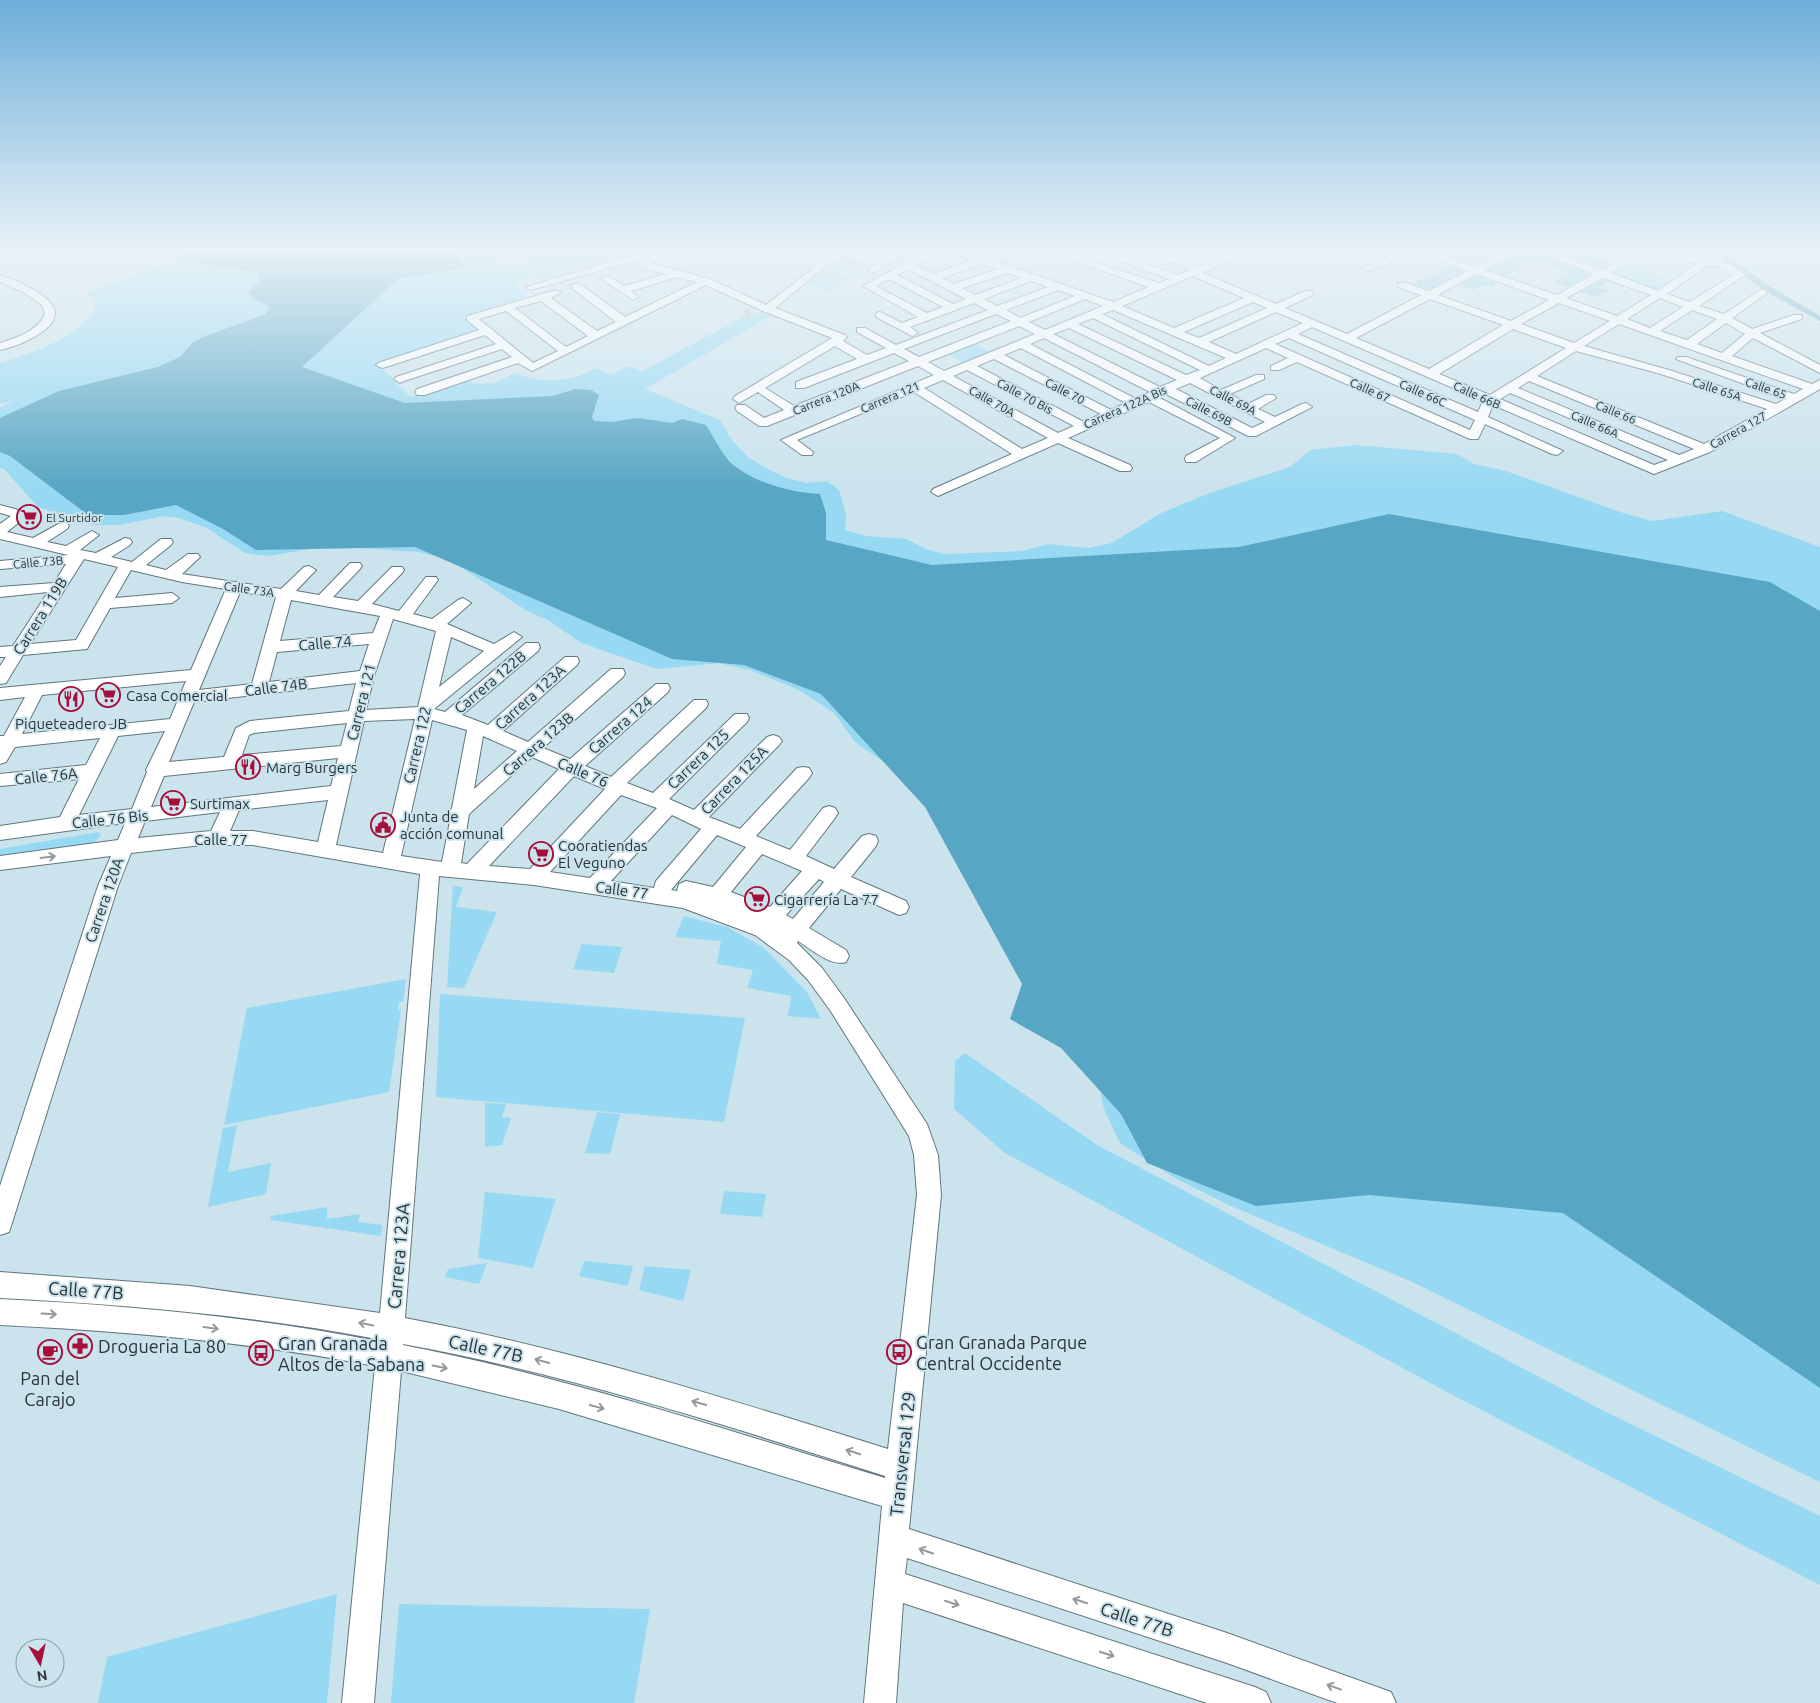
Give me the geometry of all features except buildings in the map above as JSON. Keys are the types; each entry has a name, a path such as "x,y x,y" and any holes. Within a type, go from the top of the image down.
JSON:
{"street":[{"path":"0,347 24,338 35,331"},
{"path":"539,331 565,351"},
{"path":"590,331 596,336"},
{"path":"382,365 487,332 532,368 605,331"},
{"path":"820,331 838,339 867,360"},
{"name":"Calle 70A","path":"864,331 1058,438 1124,468"},
{"path":"910,331 922,338"},
{"path":"800,385 939,331"},
{"name":"Carrera 120A","path":"740,404 763,423 996,331"},
{"name":"Calle 69B","path":"1040,331 1158,393 1252,433"},
{"name":"Carrera 121","path":"807,452 787,440 1047,331"},
{"name":"Calle 69A","path":"1086,331 1221,394 1274,422"},
{"path":"1129,331 1209,370"},
{"path":"1177,331 1236,358"},
{"path":"1200,342 1224,331"},
{"name":"Carrera 122A Bis","path":"938,492 1295,331"},
{"name":"Calle 66B","path":"1333,331 1489,401 1653,469"},
{"path":"1349,338 1361,331"},
{"path":"1430,374 1501,331"},
{"name":"Calle 65A","path":"1527,331 1574,347 1665,372 1776,408"},
{"path":"1474,436 1489,401 1598,331"},
{"path":"1665,372 1682,359 1692,346 1710,331"},
{"path":"1651,332 1816,386"},
{"path":"1724,357 1754,332 1819,368"},
{"name":"Calle 66C","path":"1289,334 1557,451"},
{"path":"740,404 838,339"},
{"path":"1020,343 1135,403"},
{"name":"Calle 67","path":"1266,344 1474,436"},
{"path":"400,379 504,345"},
{"path":"813,354 840,370"},
{"name":"Calle 70","path":"994,354 1110,414"},
{"path":"421,392 521,358"},
{"path":"1275,368 1297,358"},
{"name":"Calle 65","path":"1682,359 1794,398"},
{"name":"Calle 70 Bis","path":"968,365 1083,426"},
{"path":"1312,376 1326,371"},
{"path":"1221,394 1260,376"},
{"name":"Calle 66","path":"1527,376 1705,449"},
{"path":"787,377 846,415"},
{"path":"1340,392 1355,383"},
{"path":"915,386 1021,454"},
{"name":"Carrera 127","path":"1653,469 1705,449 1816,386"},
{"name":"Calle 66A","path":"1509,388 1680,460"},
{"path":"763,391 793,411"},
{"path":"1158,393 1229,438 1191,459"},
{"path":"948,408 980,395"},
{"path":"1371,405 1386,397"},
{"path":"1249,408 1270,398"},
{"path":"972,423 1005,409"},
{"path":"1404,421 1420,412"},
{"path":"1252,433 1294,413 1307,414"},
{"path":"998,439 1032,424"},
{"path":"0,531 21,515 1,510"},
{"path":"35,543 62,526"},
{"name":"Calle 73A","path":"0,535 75,555 99,558 234,588 324,599 361,606 440,626 495,650"},
{"path":"75,555 92,535"},
{"path":"99,558 125,542"},
{"path":"0,652 81,646 105,604 131,566 166,542"},
{"name":"Calle 73B","path":"0,565 75,555"},
{"name":"Carrera 119B","path":"0,679 59,587 75,555"},
{"path":"169,575 192,557"},
{"path":"324,599 355,566"},
{"path":"259,689 284,594 309,570"},
{"path":"361,606 397,570"},
{"name":"Carrera 121","path":"325,850 366,676 379,638 395,616 431,580"},
{"path":"0,592 59,587"},
{"name":"Carrera 120A","path":"0,1223 90,939 129,832 234,588"},
{"path":"105,604 172,598"},
{"path":"440,626 463,603"},
{"name":"Carrera 122","path":"390,861 425,710 440,626"},
{"path":"425,710 495,650 514,637"},
{"name":"Calle 74","path":"271,647 379,638"},
{"name":"Carrera 122B","path":"448,718 532,646"},
{"name":"Carrera 123A","path":"358,1703 366,1596 389,1356 440,869 483,730 571,661"},
{"name":"Carrera 123B","path":"458,813 617,673"},
{"path":"0,694 196,675"},
{"name":"Calle 74B","path":"187,697 366,676"},
{"name":"Carrera 124","path":"478,865 572,767 662,688"},
{"path":"0,758 4,742 37,690"},
{"path":"539,872 616,786 700,704"},
{"name":"Calle 76","path":"230,763 242,732 250,727 425,710 483,730 616,786 663,803 900,907"},
{"name":"Carrera 125","path":"598,881 663,803 741,718"},
{"path":"4,742 175,724"},
{"path":"66,823 112,730"},
{"name":"Carrera 125A","path":"663,886 705,823 773,741"},
{"path":"155,770 349,751"},
{"name":"Calle 76A","path":"0,780 92,771"},
{"path":"718,895 750,842 803,773"},
{"name":"Calle 76 Bis","path":"0,833 40,833 66,823 129,832 233,803 339,792"},
{"path":"218,838 233,803"},
{"path":"793,859 829,813"},
{"name":"Calle 77","path":"0,846 40,833 96,829 129,832 176,840 253,838 440,869 478,865 598,881 684,900 768,923"},
{"name":"Calle 77","path":"0,863 129,832"},
{"path":"790,937 869,841"},
{"path":"768,923 814,870"},
{"path":"598,881 663,886 718,895 790,937 839,956"},
{"name":"Transversal 129","path":"790,937 905,1108 919,1132 926,1155 929,1195 897,1496 880,1703"},
{"name":"Calle 77B","path":"0,1285 216,1302 392,1329 528,1357 628,1383 706,1405 900,1467"},
{"name":"Calle 77B","path":"0,1312 183,1324 302,1340 389,1356 495,1380 634,1417 897,1496"},
{"name":"Calle 77B","path":"894,1540 1227,1648 1380,1703"},
{"path":"889,1583 1255,1703"}],"shaded area":[{"path":"72,331 480,331 378,364 410,397 468,378 473,384 496,383 514,373 535,379 556,380 576,377 597,368 611,375 627,366 643,371 716,331 744,331 645,389 720,420 732,440 749,458 766,468 786,478 806,483 827,481 839,490 846,514 845,530 866,536 907,539 925,549 945,554 1022,551 1048,544 1087,548 1112,543 1161,513 1210,493 1290,467 1310,450 1355,445 1457,454 1474,464 1506,471 1620,512 1652,521 1722,511 1820,547 1820,1482 1410,1281 1231,1206 1175,1178 1120,1143 1104,1109 1094,1056 1134,978 884,762 855,742 834,713 799,690 750,670 719,663 657,669 601,650 580,642 548,620 527,611 449,559 418,552 328,546 268,556 245,553 207,528 179,518 163,516 120,525 94,525 38,507 4,469 0,468 0,408 15,400 0,404 0,363 52,344"},
{"path":"218,331 341,331 302,367 405,403 552,396 576,389 591,390 599,395 592,417 594,421 612,422 637,418 673,423 682,419 706,425 725,456 741,471 774,486 798,492 820,494 826,513 826,540 932,565 1239,547 1389,514 1770,582 1820,611 1820,1388 1563,1213 1369,1195 1256,1206 1147,1163 1121,1114 1061,1048 1010,1019 1022,984 925,807 821,694 744,665 672,659 415,547 256,550 223,529 176,505 124,515 88,515 10,456 0,452 0,418 59,391 158,367 180,357 193,342"},
{"path":"970,341 994,354 967,365 944,352"},
{"path":"98,832 101,835 93,844 0,859 0,849"},
{"path":"453,886 463,887 456,907 497,912 464,988 447,987"},
{"path":"684,916 727,927 764,948 807,992 821,1019 788,1016 791,996 747,988 753,970 717,964 721,941 675,937"},
{"path":"582,944 622,947 614,973 573,969"},
{"path":"406,979 403,1002 399,1002 398,1009 401,1010 389,1092 224,1125 247,1008"},
{"path":"440,994 745,1018 724,1122 436,1097"},
{"path":"965,1053 1097,1145 1604,1411 1820,1516 1820,1585 1447,1392 1005,1153 954,1109 955,1061"},
{"path":"485,1103 506,1104 502,1117 511,1118 502,1145 485,1147"},
{"path":"597,1112 620,1114 610,1154 585,1153"},
{"path":"237,1125 228,1172 271,1163 266,1194 208,1207 223,1128"},
{"path":"724,1191 766,1194 762,1217 720,1214"},
{"path":"485,1192 556,1199 533,1268 478,1258"},
{"path":"327,1207 327,1219 360,1214 358,1222 382,1225 381,1236 270,1220 271,1216"},
{"path":"584,1261 633,1266 628,1286 579,1276"},
{"path":"487,1263 479,1284 445,1277 448,1269"},
{"path":"645,1266 691,1270 683,1301 639,1290"},
{"path":"337,1594 327,1703 98,1703 107,1657"},
{"path":"399,1604 650,1609 634,1703 391,1703"}],"place":[{"name":"El Surtidor","path":"29,517"},
{"name":"Casa Comercial","path":"108,695"},
{"name":"Piqueteadero JB","path":"71,699"},
{"name":"Marg Burgers","path":"248,767"},
{"name":"Surtimax","path":"173,803"},
{"name":"Junta de acción comunal","path":"383,825"},
{"name":"Cooratiendas El Veguno","path":"541,854"},
{"name":"Cigarrería La 77","path":"757,899"},
{"name":"Drogueria La 80","path":"80,1346"},
{"name":"Pan del Carajo","path":"50,1352"},
{"name":"Gran Granada Parque Central Occidente","path":"899,1352"},
{"name":"Gran Granada Altos de la Sabana","path":"261,1353"}]}
